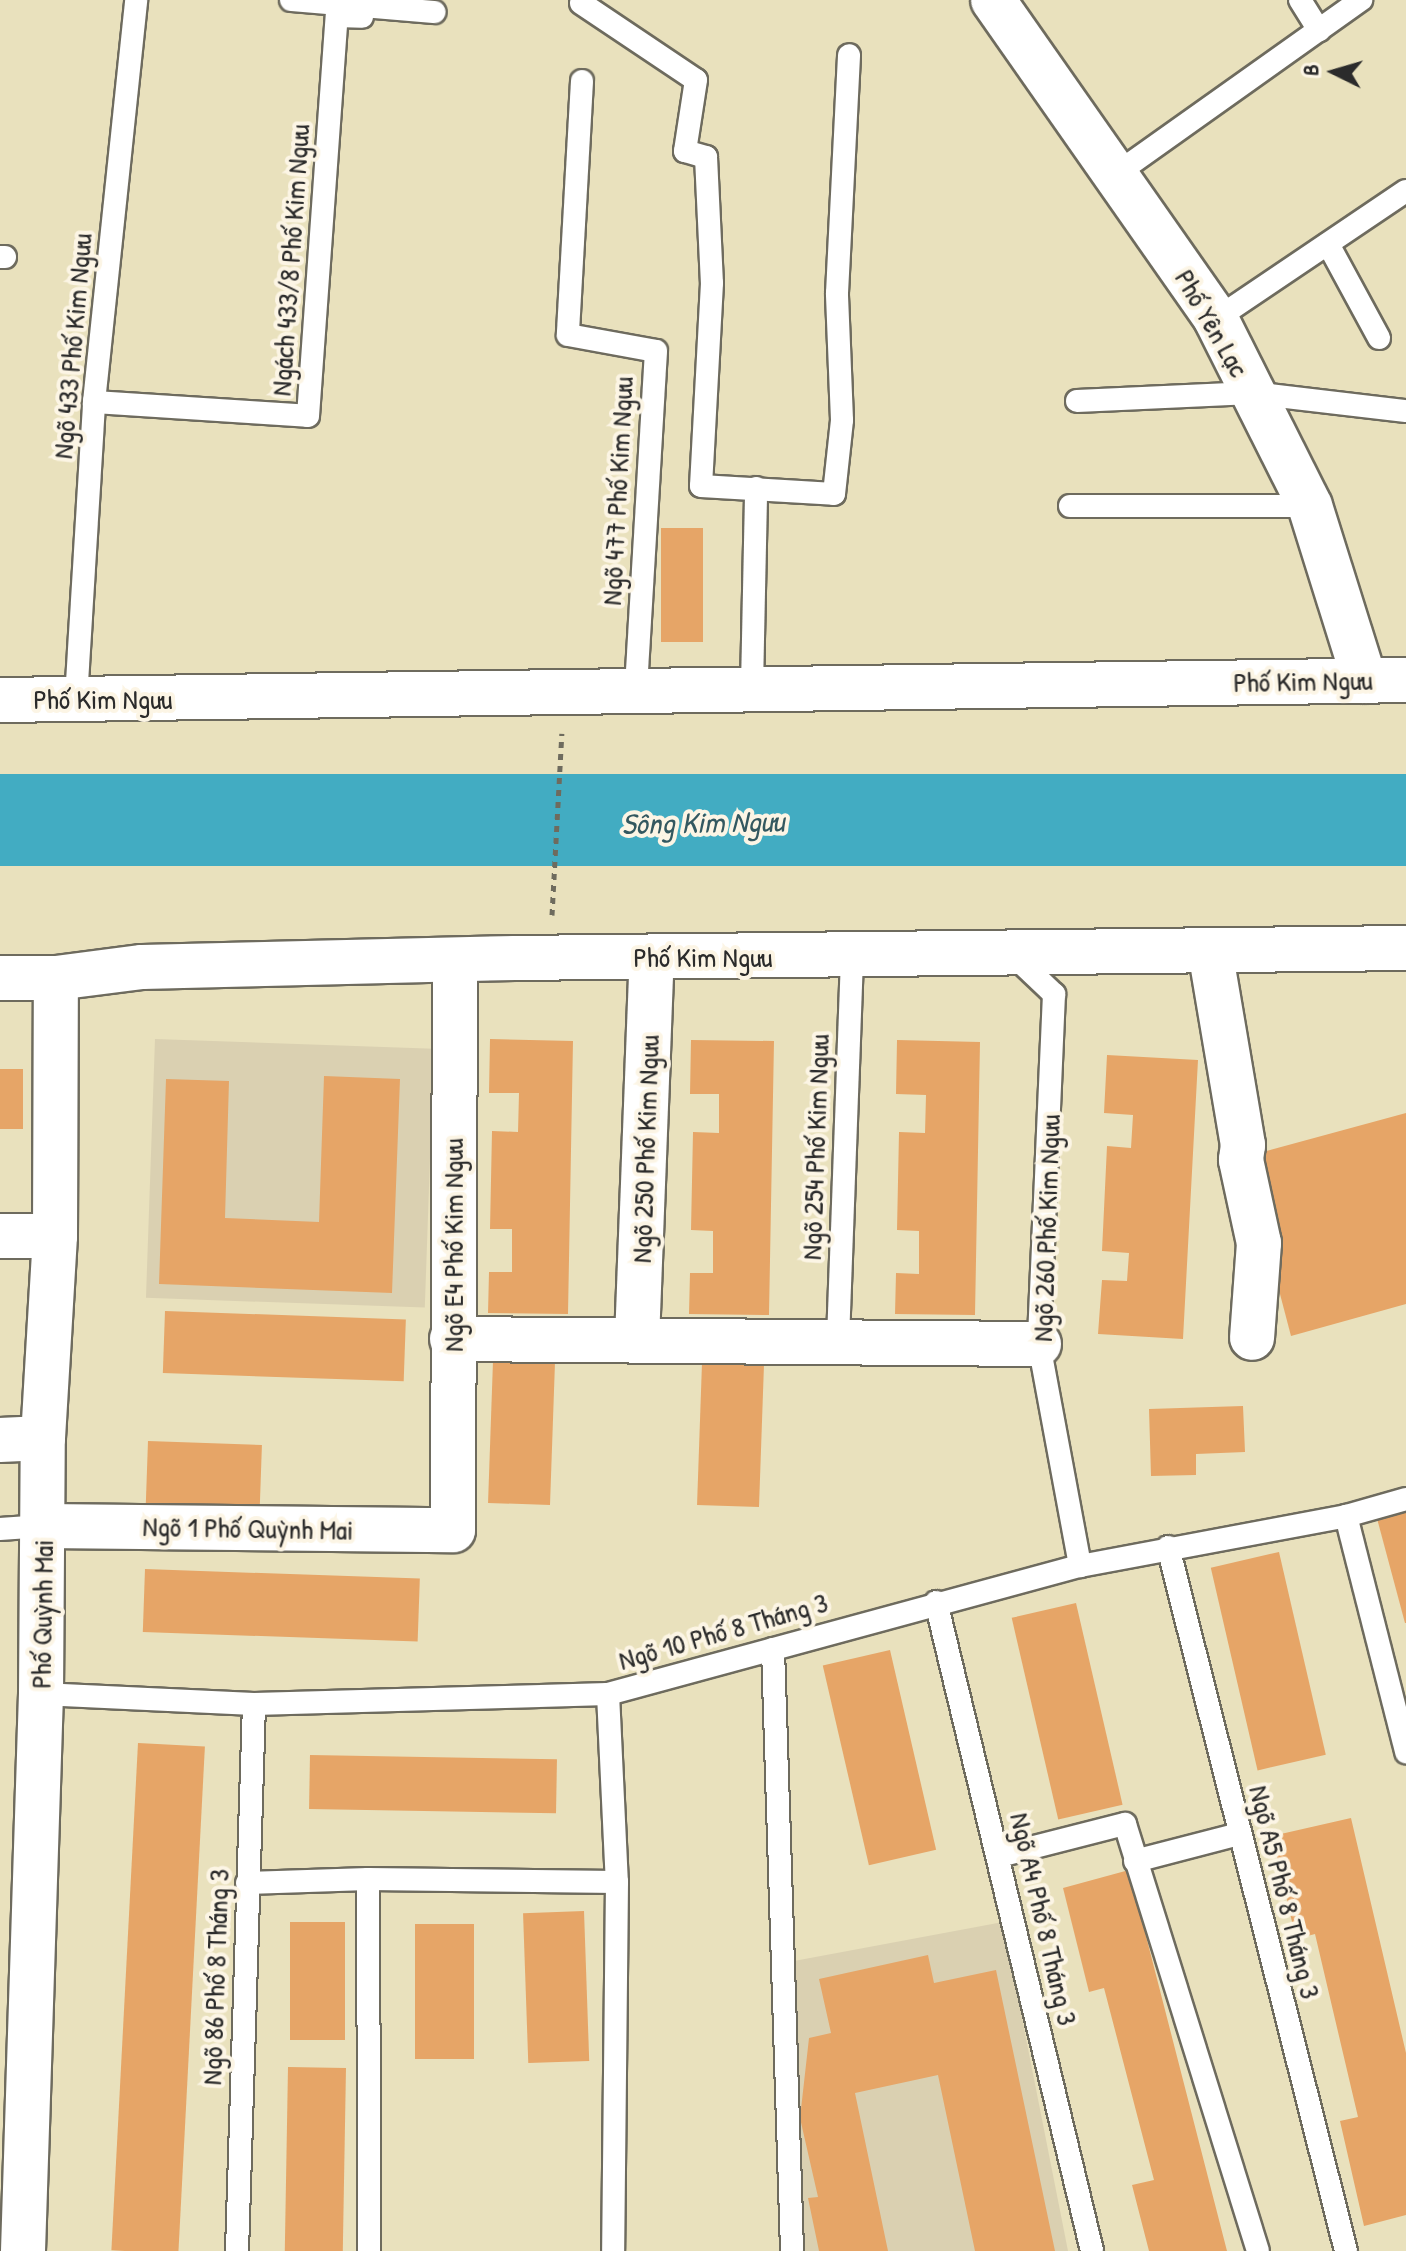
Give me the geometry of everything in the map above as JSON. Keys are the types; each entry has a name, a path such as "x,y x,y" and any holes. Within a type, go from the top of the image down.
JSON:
{"street":[{"name":"Phố Yên Lạc","path":"993,0 1216,319 1310,506 1385,680"},
{"name":"Phố Kim Ngưu","path":"0,700 1385,680"},
{"name":"Phố Kim Ngưu","path":"0,978 56,978 142,967 455,960 1406,948"},
{"path":"1210,950 1243,1145 1241,1160 1259,1243 1252,1338"},
{"name":"Ngõ 250 Phố Kim Ngưu","path":"637,1340 652,957"},
{"name":"Ngõ E4 Phố Kim Ngưu","path":"453,1530 455,960"},
{"name":"Phố Quỳnh Mai","path":"23,2251 14,2023 41,1694 43,1438 55,1236 56,978"},
{"path":"0,1236 55,1236"},
{"path":"452,1339 1039,1344"},
{"path":"0,1440 43,1438"},
{"name":"Ngõ 1 Phố Quỳnh Mai","path":"43,1526 453,1530"}],"lane":[{"name":"Ngõ 433 Phố Kim Ngưu","path":"76,699 94,402 136,0"},
{"path":"291,0 434,12"},
{"path":"1300,0 1319,30"},
{"path":"1116,174 1361,0"},
{"path":"581,3 696,80 685,151 706,157 712,283 701,486 834,494 842,420 837,293 849,55"},
{"name":"Ngách 433/8 Phố Kim Ngưu","path":"94,402 308,416 337,16 362,17"},
{"name":"Ngõ 477 Phố Kim Ngưu","path":"582,81 568,335 656,351 636,690"},
{"path":"1216,319 1406,191"},
{"path":"1328,244 1379,338"},
{"path":"1077,401 1252,393 1406,411"},
{"path":"752,687 756,488"},
{"path":"1070,506 1310,506"},
{"name":"Ngõ 260 Phố Kim Ngưu","path":"1012,954 1054,994 1039,1344 1080,1566"},
{"name":"Ngõ 254 Phố Kim Ngưu","path":"838,1340 852,955"},
{"name":"Ngõ 10 Phố 8 Tháng 3","path":"41,1694 254,1704 608,1694 936,1602 1080,1566 1168,1547 1346,1516 1406,1499"},
{"path":"1346,1516 1406,1752"},
{"path":"0,1529 43,1526"},
{"name":"Ngõ A5 Phố 8 Tháng 3","path":"1168,1547 1346,2251"},
{"name":"Ngõ A4 Phố 8 Tháng 3","path":"936,1602 1092,2251"},
{"path":"773,1649 792,2251"},
{"path":"608,1694 617,1882 613,2251"},
{"name":"Ngõ 86 Phố 8 Tháng 3","path":"237,2251 254,1704"},
{"path":"999,1856 1125,1824 1258,2251"},
{"path":"1135,1861 1239,1834"},
{"path":"247,1883 368,1879 617,1882"},
{"path":"368,1879 369,2251"}],"path":[{"path":"552,917 562,732"}],"shaded area":[{"path":"155,1039 434,1049 425,1308 146,1298"},
{"path":"1003,1922 1068,2251 803,2251 794,1961"}],"water":[{"name":"Sông Kim Ngưu","path":"0,774 1406,774 1406,866 0,866"}],"building":[{"path":"661,528 703,528 703,642 661,642"},
{"path":"490,1039 573,1041 568,1314 488,1313 489,1272 512,1272 512,1229 490,1229 492,1131 518,1132 519,1093 489,1093"},
{"path":"691,1040 774,1041 769,1315 689,1314 690,1273 713,1273 713,1231 691,1230 693,1132 719,1133 719,1094 690,1094"},
{"path":"897,1040 980,1042 975,1315 895,1314 896,1273 919,1274 919,1231 897,1230 899,1132 925,1133 926,1095 896,1094"},
{"path":"1107,1055 1198,1060 1183,1339 1098,1334 1102,1280 1127,1281 1129,1253 1102,1251 1107,1146 1131,1148 1133,1115 1104,1113"},
{"path":"0,1069 23,1069 23,1129 0,1129"},
{"path":"324,1076 400,1079 392,1293 159,1284 166,1079 229,1081 225,1218 319,1222"},
{"path":"1406,1113 1406,1304 1291,1336 1244,1157"},
{"path":"165,1311 406,1319 404,1381 163,1373"},
{"path":"493,1361 555,1363 550,1505 488,1503"},
{"path":"702,1363 764,1365 759,1507 697,1505"},
{"path":"1243,1406 1245,1452 1196,1454 1196,1475 1151,1476 1149,1409"},
{"path":"148,1441 262,1445 259,1517 145,1513"},
{"path":"1406,1503 1406,1623 1405,1623 1375,1511"},
{"path":"1279,1552 1326,1755 1258,1770 1211,1568"},
{"path":"145,1569 420,1579 418,1642 143,1632"},
{"path":"1076,1603 1123,1805 1058,1820 1012,1618"},
{"path":"890,1650 936,1850 869,1865 823,1666"},
{"path":"138,1743 205,1747 178,2251 111,2250"},
{"path":"310,1755 557,1759 556,1813 309,1809"},
{"path":"1351,1818 1406,2053 1406,2215 1364,2226 1340,2121 1358,2117 1315,1934 1296,1939 1272,1836"},
{"path":"1129,1870 1227,2251 1149,2251 1132,2185 1154,2180 1104,1988 1089,1992 1063,1888"},
{"path":"584,1911 589,2061 528,2063 523,1913"},
{"path":"290,1922 345,1922 345,2040 290,2040"},
{"path":"415,1924 474,1924 474,2059 415,2059"},
{"path":"928,1955 934,1983 996,1970 1055,2251 975,2251 938,2075 855,2093 888,2251 819,2251 808,2198 818,2197 800,2118 809,2038 831,2033 819,1979"},
{"path":"288,2067 346,2068 343,2251 285,2251"}]}
